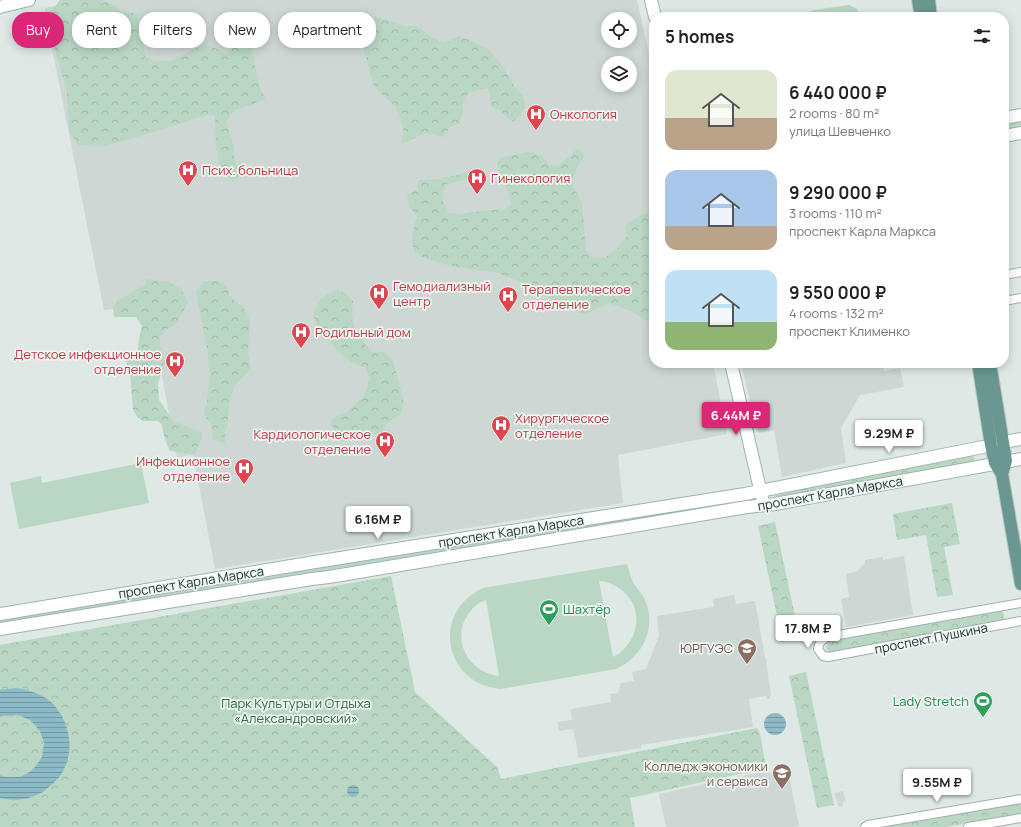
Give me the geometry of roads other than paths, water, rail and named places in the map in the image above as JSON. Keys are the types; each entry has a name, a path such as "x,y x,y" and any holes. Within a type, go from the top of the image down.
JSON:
{"main road":[{"path":"0,7 29,0"},
{"path":"651,0 654,12"},
{"path":"918,0 920,12"},
{"path":"929,0 930,12"},
{"path":"1009,117 1021,115"},
{"path":"1009,135 1021,133"},
{"path":"732,368 764,505"},
{"path":"979,368 991,445 1000,462"},
{"path":"991,368 1003,442 1000,462 1021,584"},
{"name":"проспект Карла Маркса","path":"0,614 761,491 1021,439"},
{"name":"проспект Карла Маркса","path":"0,629 775,504 1021,459"}],"street":[{"path":"1009,274 1021,272"},
{"path":"1009,300 1021,298"},
{"name":"проспект Пушкина","path":"1021,603 827,637 819,643 818,649 823,656 828,657 1021,621"},
{"path":"865,827 868,825 1021,799"},
{"path":"968,827 1021,818"}],"water":[{"path":"16,688 38,694 50,701 63,718 67,727 69,747 65,767 60,776 49,787 32,797 13,800 0,798 0,775 4,777 20,777 33,770 42,757 44,743 40,731 30,720 18,715 0,717 0,690"},
{"path":"775,713 783,716 786,724 783,732 775,735 767,732 764,724 767,716"},
{"path":"351,785 355,785 359,791 355,797 351,797 347,793 347,789"}],"place":[{"name":"Онкология","path":"536,131"},
{"name":"Псих. больница","path":"188,187"},
{"name":"Гинекология","path":"477,195"},
{"name":"Гемодиализный центр","path":"379,310"},
{"name":"Терапевтическое отделение","path":"508,313"},
{"name":"Родильный дом","path":"301,349"},
{"name":"Детское инфекционное отделение","path":"175,378"},
{"name":"Хирургическое отделение","path":"501,442"},
{"name":"Кардиологическое отделение","path":"385,458"},
{"name":"Инфекционное отделение","path":"244,485"},
{"name":"Шахтёр","path":"549,626"},
{"name":"ЮРГУЭС","path":"747,665"},
{"name":"Lady Stretch","path":"983,718"},
{"name":"Колледж экономики и сервиса","path":"782,790"}],"park label":[{"name":"Парк Культуры и Отдыха «Александровский»","path":"296,710"}]}
